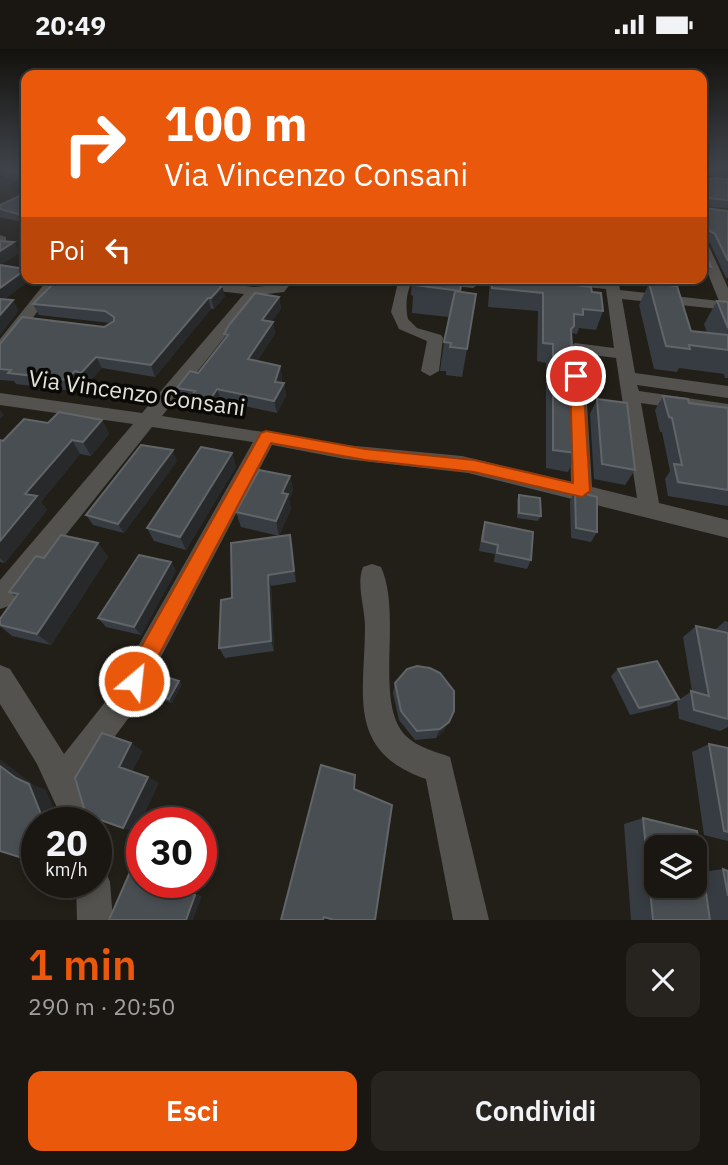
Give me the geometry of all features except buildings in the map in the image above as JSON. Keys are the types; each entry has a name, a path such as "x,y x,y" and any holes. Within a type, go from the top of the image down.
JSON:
{"street":[{"path":"707,256 728,305"},
{"path":"0,350 51,284"},
{"path":"192,284 254,291 279,289 283,284"},
{"path":"403,284 397,305 401,324 415,335 435,338 430,371"},
{"path":"592,284 728,305"},
{"path":"612,286 649,508"},
{"path":"0,598 254,291"},
{"path":"22,320 46,323"},
{"path":"582,491 575,348 625,354"},
{"path":"578,404 606,408 632,395 728,392"},
{"path":"632,395 728,410"},
{"name":"Via Vincenzo Consani","path":"0,399 266,437 345,452 474,466 728,529"},
{"path":"63,781 120,706 266,437"},
{"path":"372,575 379,632 376,673 380,726 393,745 414,762 439,768 471,920"},
{"path":"0,679 23,711 63,781 74,807"},
{"path":"94,898 95,920"}],"route":[{"path":"134,681 266,437 345,452 474,466 582,491 576,376"}]}
